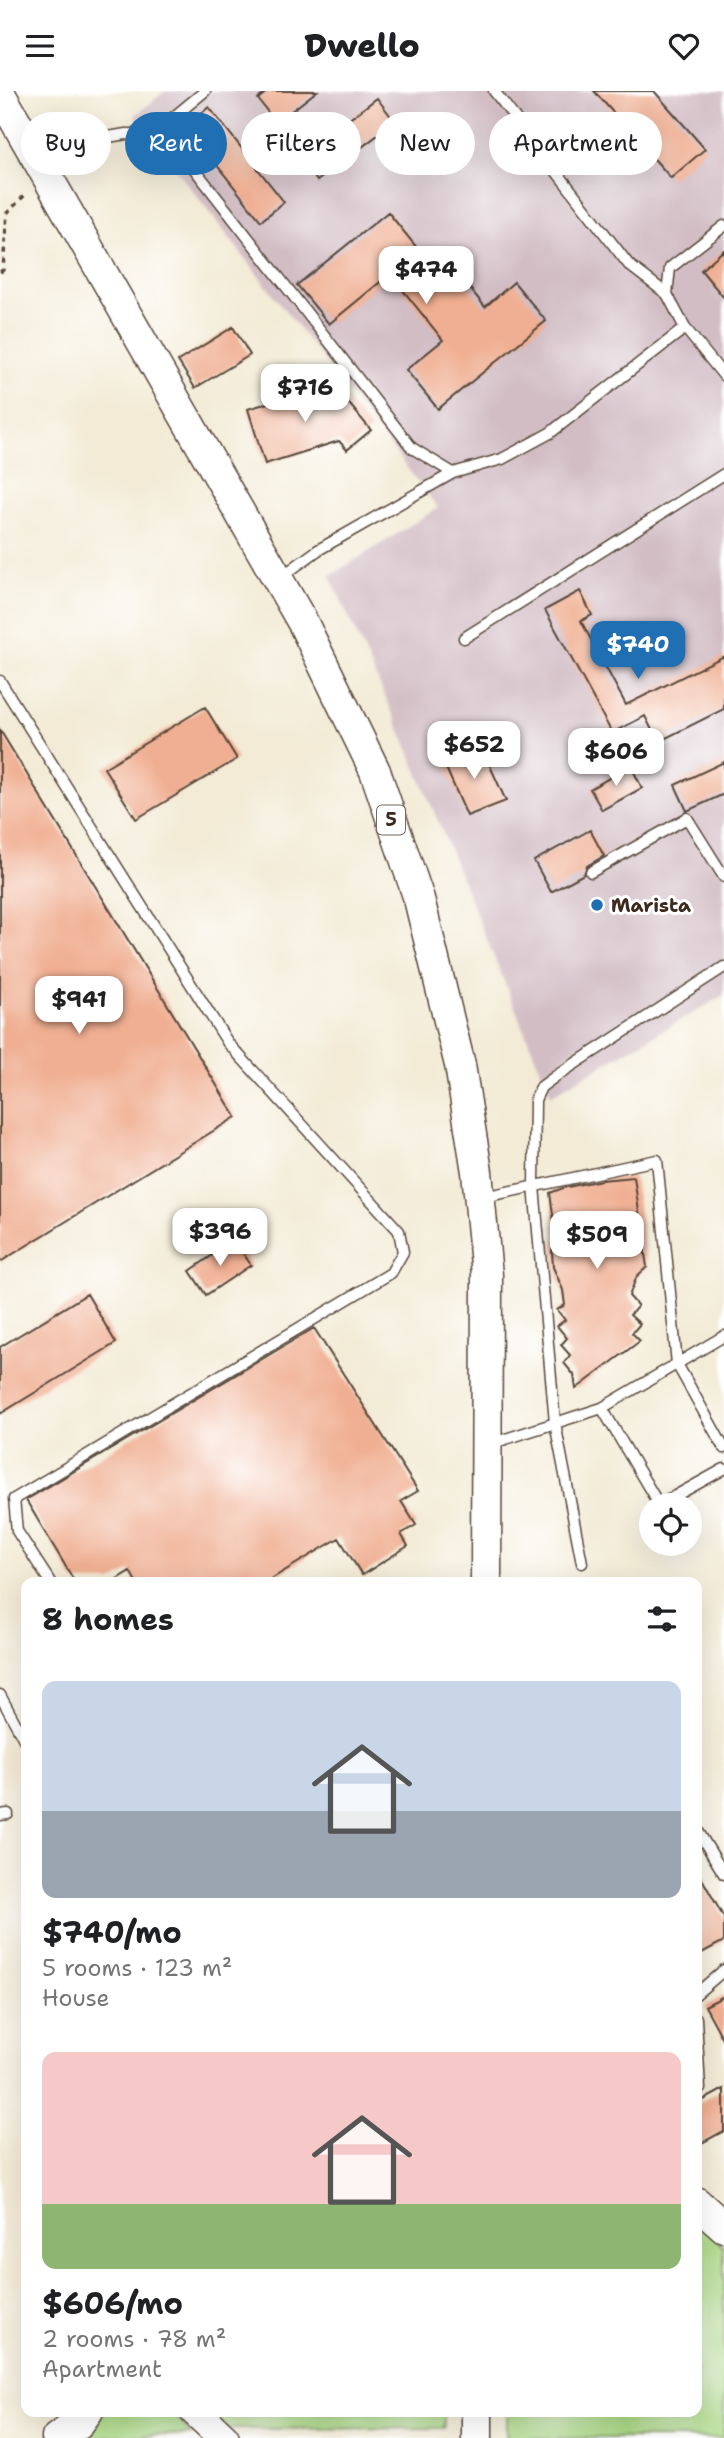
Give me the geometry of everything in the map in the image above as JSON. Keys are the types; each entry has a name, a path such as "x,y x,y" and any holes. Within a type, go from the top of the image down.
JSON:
{"main road":[{"name":"5","path":"0,94 21,129"},
{"name":"5","path":"47,175 303,623 374,771 419,899 460,1065 480,1198 487,1275 486,1577"},
{"path":"702,2207 724,2227"},
{"path":"57,2438 84,2417"},
{"path":"201,2417 224,2438"},
{"path":"477,2417 477,2438"}],"lane":[{"path":"180,112 205,91"},
{"path":"494,91 629,264 667,294 685,328 724,376"},
{"path":"199,175 412,448 453,473"},
{"path":"667,294 670,268 724,226"},
{"path":"278,580 318,550 453,473 502,459 550,433 685,328"},
{"path":"464,638 724,474"},
{"path":"0,681 228,1043 399,1231 403,1252 391,1273 14,1499 17,1531 47,1577"},
{"path":"591,871 687,818 724,877"},
{"path":"582,1563 555,1423 534,1186 535,1100 541,1087 724,967"},
{"path":"480,1198 657,1160 677,1364 724,1448"},
{"path":"486,1445 602,1408 724,1336"},
{"path":"602,1408 659,1505 724,1469"},
{"path":"0,1695 21,1734"},
{"path":"702,1838 724,1874"},
{"path":"702,1989 724,1970"}],"path":[{"path":"0,272 3,269 7,212 44,175"}],"shaded area":[{"path":"165,91 724,91 724,995 551,1095 399,727 330,576 438,508 181,175 227,175 227,112 140,112"}],"green space":[{"path":"702,2223 724,2247 724,2438 507,2438 507,2417 702,2417"},
{"path":"93,2417 176,2417 191,2434 73,2438"},
{"path":"215,2417 444,2417 444,2428 228,2429"}],"building":[{"path":"268,91 317,91 290,112 268,112 258,99"},
{"path":"594,91 654,91 705,149 671,178 662,168 662,112 613,112"},
{"path":"377,98 388,112 375,112 375,137 361,148 361,112 359,112"},
{"path":"227,130 241,148 241,175 263,175 284,202 261,221 225,175 227,175"},
{"path":"313,175 325,175 317,181"},
{"path":"388,212 434,269 446,259 485,307 514,282 546,321 438,409 406,370 443,340 390,274 329,324 297,285"},
{"path":"724,250 724,298 701,270"},
{"path":"233,327 250,355 195,388 178,361"},
{"path":"327,385 333,401 341,394 371,430 347,450 339,441 265,464 248,409"},
{"path":"580,591 592,615 581,621 626,705 724,656 724,709 658,742 645,716 612,733 545,610"},
{"path":"205,707 237,759 136,819 104,768"},
{"path":"0,730 236,1117 0,1262"},
{"path":"481,746 506,801 467,816 443,761"},
{"path":"724,762 724,794 687,811 675,785"},
{"path":"631,766 642,788 602,810 590,789"},
{"path":"590,830 604,856 587,866 584,874 551,892 534,861"},
{"path":"634,1177 647,1267 637,1276 629,1296 638,1306 630,1315 640,1324 632,1333 640,1341 576,1389 574,1375 564,1363 570,1355 561,1345 567,1338 557,1326 565,1320 557,1310 565,1305 563,1290 553,1267 552,1251 556,1236 550,1193 601,1180"},
{"path":"234,1240 251,1265 206,1295 190,1271"},
{"path":"87,1294 116,1343 0,1414 0,1347"},
{"path":"314,1328 418,1491 401,1501 416,1525 401,1534 408,1546 362,1575 339,1538 274,1577 133,1577 130,1571 120,1577 72,1577 26,1500"},
{"path":"702,1879 724,1918 724,1941 702,1953"},
{"path":"724,1996 724,2041 705,2006"},
{"path":"724,2089 724,2131 702,2143 702,2101"}],"place":[{"name":"Marista","path":"597,905"}]}
